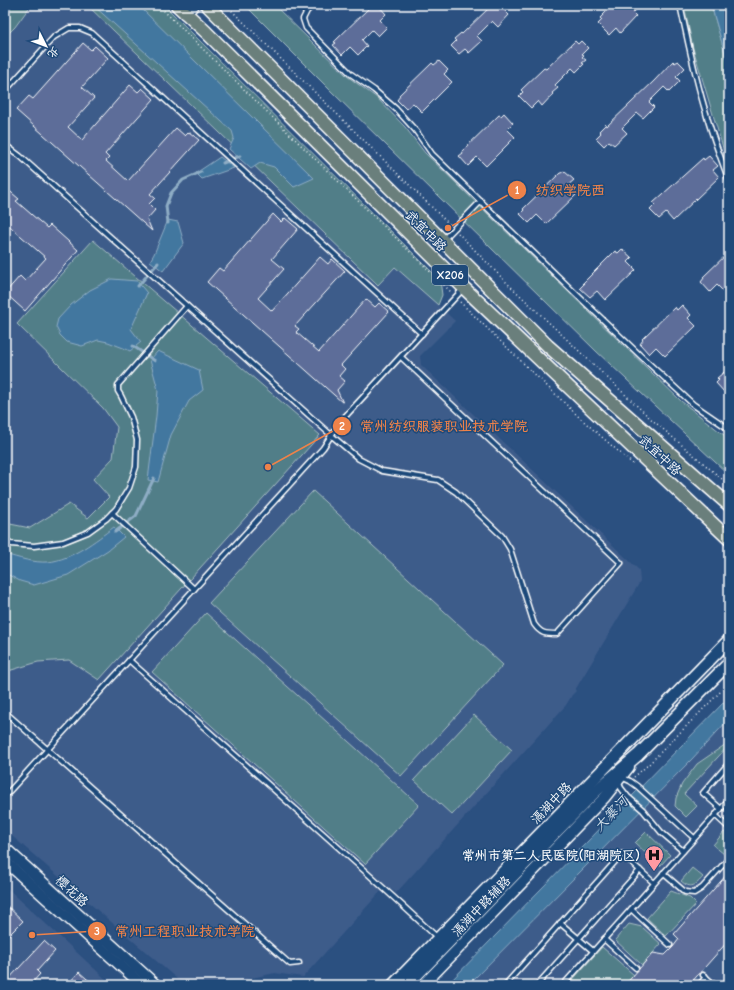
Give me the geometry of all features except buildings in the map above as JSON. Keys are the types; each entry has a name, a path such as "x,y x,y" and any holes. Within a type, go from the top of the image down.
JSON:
{"main road":[{"name":"武宜中路","path":"208,5 548,346 729,505"},
{"name":"武宜中路","path":"185,8 212,38 464,288 729,539"},
{"name":"滆湖中路","path":"407,985 442,941 729,640"},
{"name":"滆湖中路","path":"392,985 442,941 597,790 618,777 729,663"}],"street":[{"name":"滆湖中路辅路","path":"423,985 605,797 618,777"},
{"name":"樱花路","path":"5,848 156,985"},
{"name":"樱花路","path":"5,861 137,984"}],"lane":[{"path":"313,5 307,11 303,19 306,28 351,74 374,90 396,109 416,131 432,154 650,365 694,404 729,429"},
{"path":"680,5 694,70 706,114 729,181"},
{"path":"5,91 54,37 69,28 80,28 92,33 422,334"},
{"path":"5,146 20,156 359,459 382,471 438,480 456,492 502,536 510,548 534,624 539,631 543,633 557,634 621,563 401,357"},
{"path":"442,240 481,201"},
{"path":"5,796 323,448 340,422 464,288"},
{"path":"5,542 10,544 34,546 63,542 88,532 112,514 129,488 136,467 137,440 132,418 118,391 118,385 187,306"},
{"path":"112,514 194,589"},
{"path":"129,660 442,941"},
{"path":"5,712 290,964 299,963"},
{"path":"721,809 703,793 729,763"},
{"path":"618,777 630,781 637,786 694,838"},
{"path":"618,777 621,788 628,797 643,810 661,832 683,851"},
{"path":"563,985 729,800"},
{"path":"715,815 729,828"},
{"path":"505,985 622,854 654,883"},
{"path":"663,873 685,892 694,893 702,888 729,858"},
{"path":"537,985 640,870"},
{"path":"631,909 670,945"},
{"path":"560,923 593,951"},
{"path":"604,939 636,968"},
{"path":"699,985 705,976 715,985"}],"path":[{"path":"226,5 507,283 644,412 729,485"}],"shaded area":[{"path":"31,5 87,5 378,285 395,267 438,305 455,321 420,356 421,365 639,570 640,582 575,690 576,691 566,705 396,893 391,888 384,894 381,891 303,977 275,973 233,982 229,985 184,985 5,830 5,37 15,27"},
{"path":"93,5 138,5 314,178 294,187 274,167 260,163 251,169 229,149 234,138 232,131"},
{"path":"711,5 729,5 729,67"},
{"path":"220,157 234,168 202,179 196,173"},
{"path":"168,220 178,222 184,243 163,271 150,261"},
{"path":"112,279 137,281 147,293 131,329 141,342 130,351 108,342 98,340 82,346 67,342 60,335 56,327 58,319 71,305 90,290"},
{"path":"158,351 199,370 203,390 189,401 171,435 158,482 148,480 158,390 150,360"},
{"path":"114,527 124,537 108,550 68,575 34,585 20,581 5,573 5,554 37,562 57,560 83,549"},
{"path":"729,697 729,719 692,759 468,985 447,985"},
{"name":"常州市第二人民医院(阳湖院区)","path":"729,719 729,985 468,985 692,759"},
{"path":"5,886 112,985 5,985"}],"green space":[{"path":"5,5 31,5 15,27 5,37"},
{"path":"87,5 164,5 440,280 442,295 438,305 395,267 378,285"},
{"path":"245,5 274,5 347,76 377,98 405,127 425,153 681,401 729,439 729,475 596,351"},
{"path":"684,5 711,5 729,67 729,168 693,48"},
{"path":"93,240 320,435 99,680 69,660 38,662 5,672 5,523 30,528 69,504 88,518 109,497 93,479 113,458 117,427 103,408 17,324"},
{"path":"313,491 503,665 401,776 209,603"},
{"path":"206,613 419,805 365,864 152,672"},
{"path":"474,715 512,750 452,815 414,780"},
{"path":"729,742 729,745 684,794 697,806 686,817 675,806 676,798 682,784 697,764"},
{"path":"646,832 670,855 660,866 635,843"},
{"path":"724,832 729,835 729,848 724,854 713,845"},
{"path":"692,868 703,877 696,884 691,886 681,881"},
{"path":"671,891 690,898 696,904 666,936 647,918"},
{"path":"629,924 642,927 661,944 642,965 615,940"},
{"path":"602,947 634,975 625,985 568,985"}],"waterway":[{"path":"223,163 240,156"},
{"path":"168,223 166,206 171,193 183,180 201,172"},
{"path":"138,286 158,263"},
{"path":"133,346 155,361"},
{"path":"115,532 136,516 154,478"}],"place":[{"name":"纺织学院西","path":"448,228"},
{"name":"常州纺织服装职业技术学院","path":"268,467"},
{"name":"常州市第二人民医院(阳湖院区)","path":"654,872"},
{"name":"常州工程职业技术学院","path":"32,935"}],"water label":[{"name":"大寨河","path":"611,814"}]}
